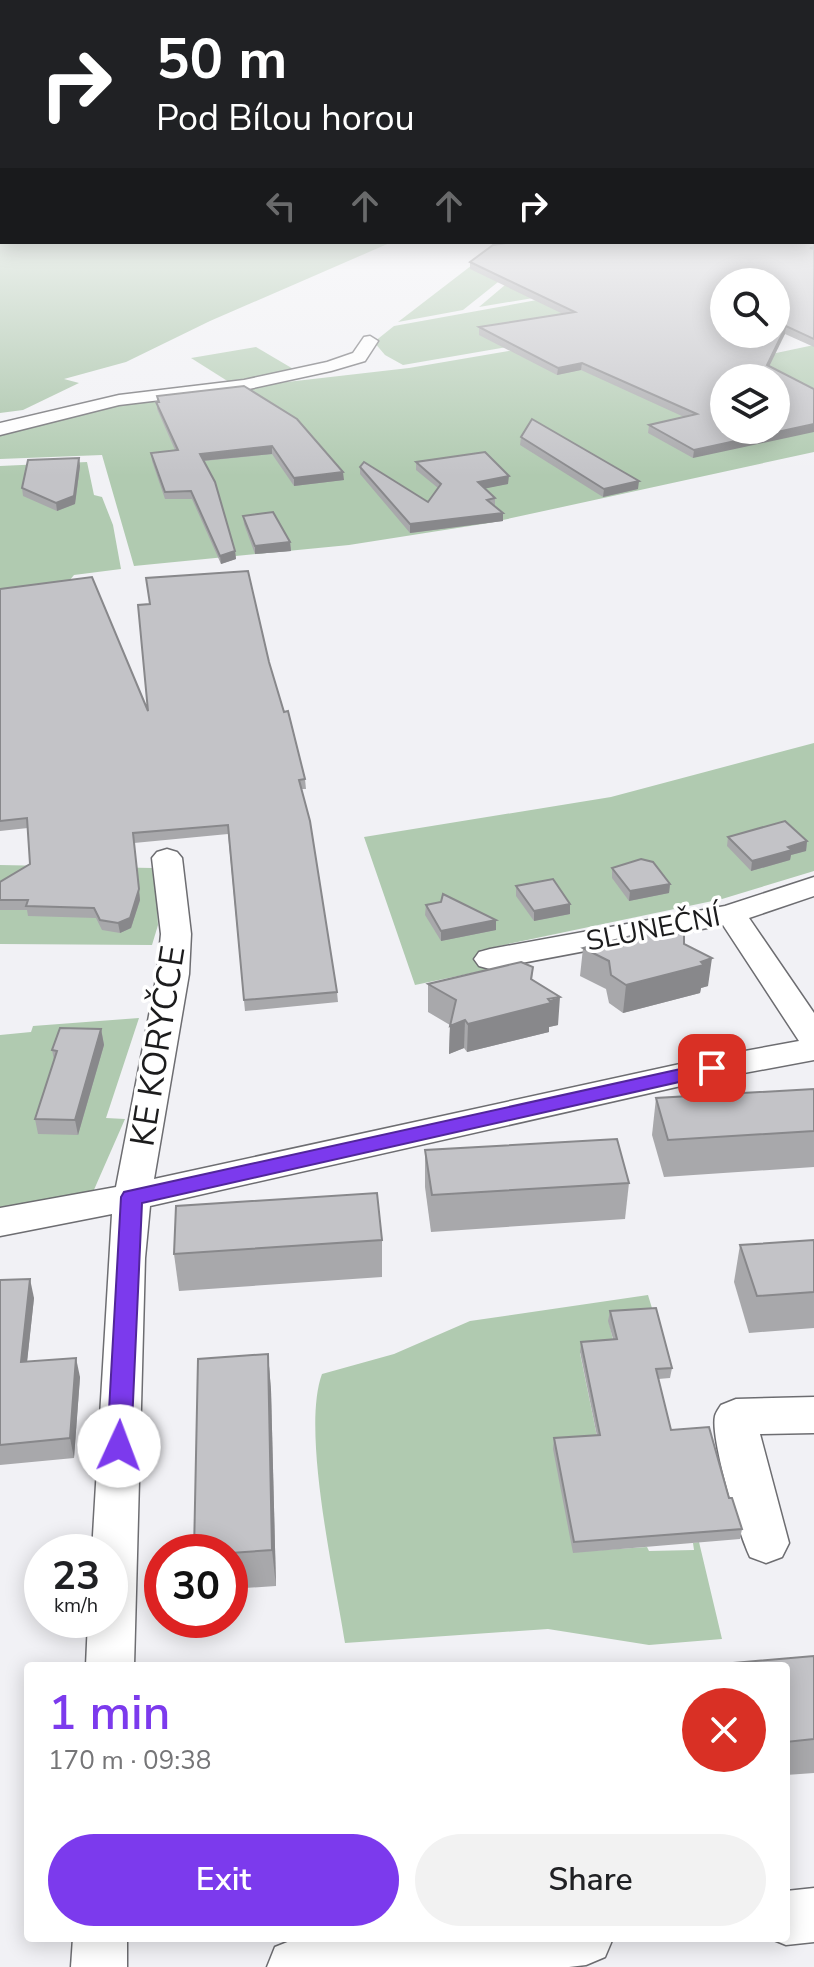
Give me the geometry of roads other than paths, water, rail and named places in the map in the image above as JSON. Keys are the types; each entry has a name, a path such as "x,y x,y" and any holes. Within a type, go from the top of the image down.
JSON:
{"street":[{"path":"0,429 119,400 244,385 331,366 359,357 370,341"},
{"name":"KE KORYČCE","path":"110,1662 126,1258 132,1197 173,974 176,934 167,858"},
{"name":"SLUNEČNÍ","path":"490,959 731,914 814,886"},
{"path":"731,914 814,1038"},
{"path":"0,1222 132,1197 712,1068 814,1049"},
{"path":"766,1543 741,1452 736,1417 814,1415"},
{"path":"790,1918 814,1915"},
{"path":"99,1967 100,1942"},
{"path":"295,1967 546,1942"}]}
